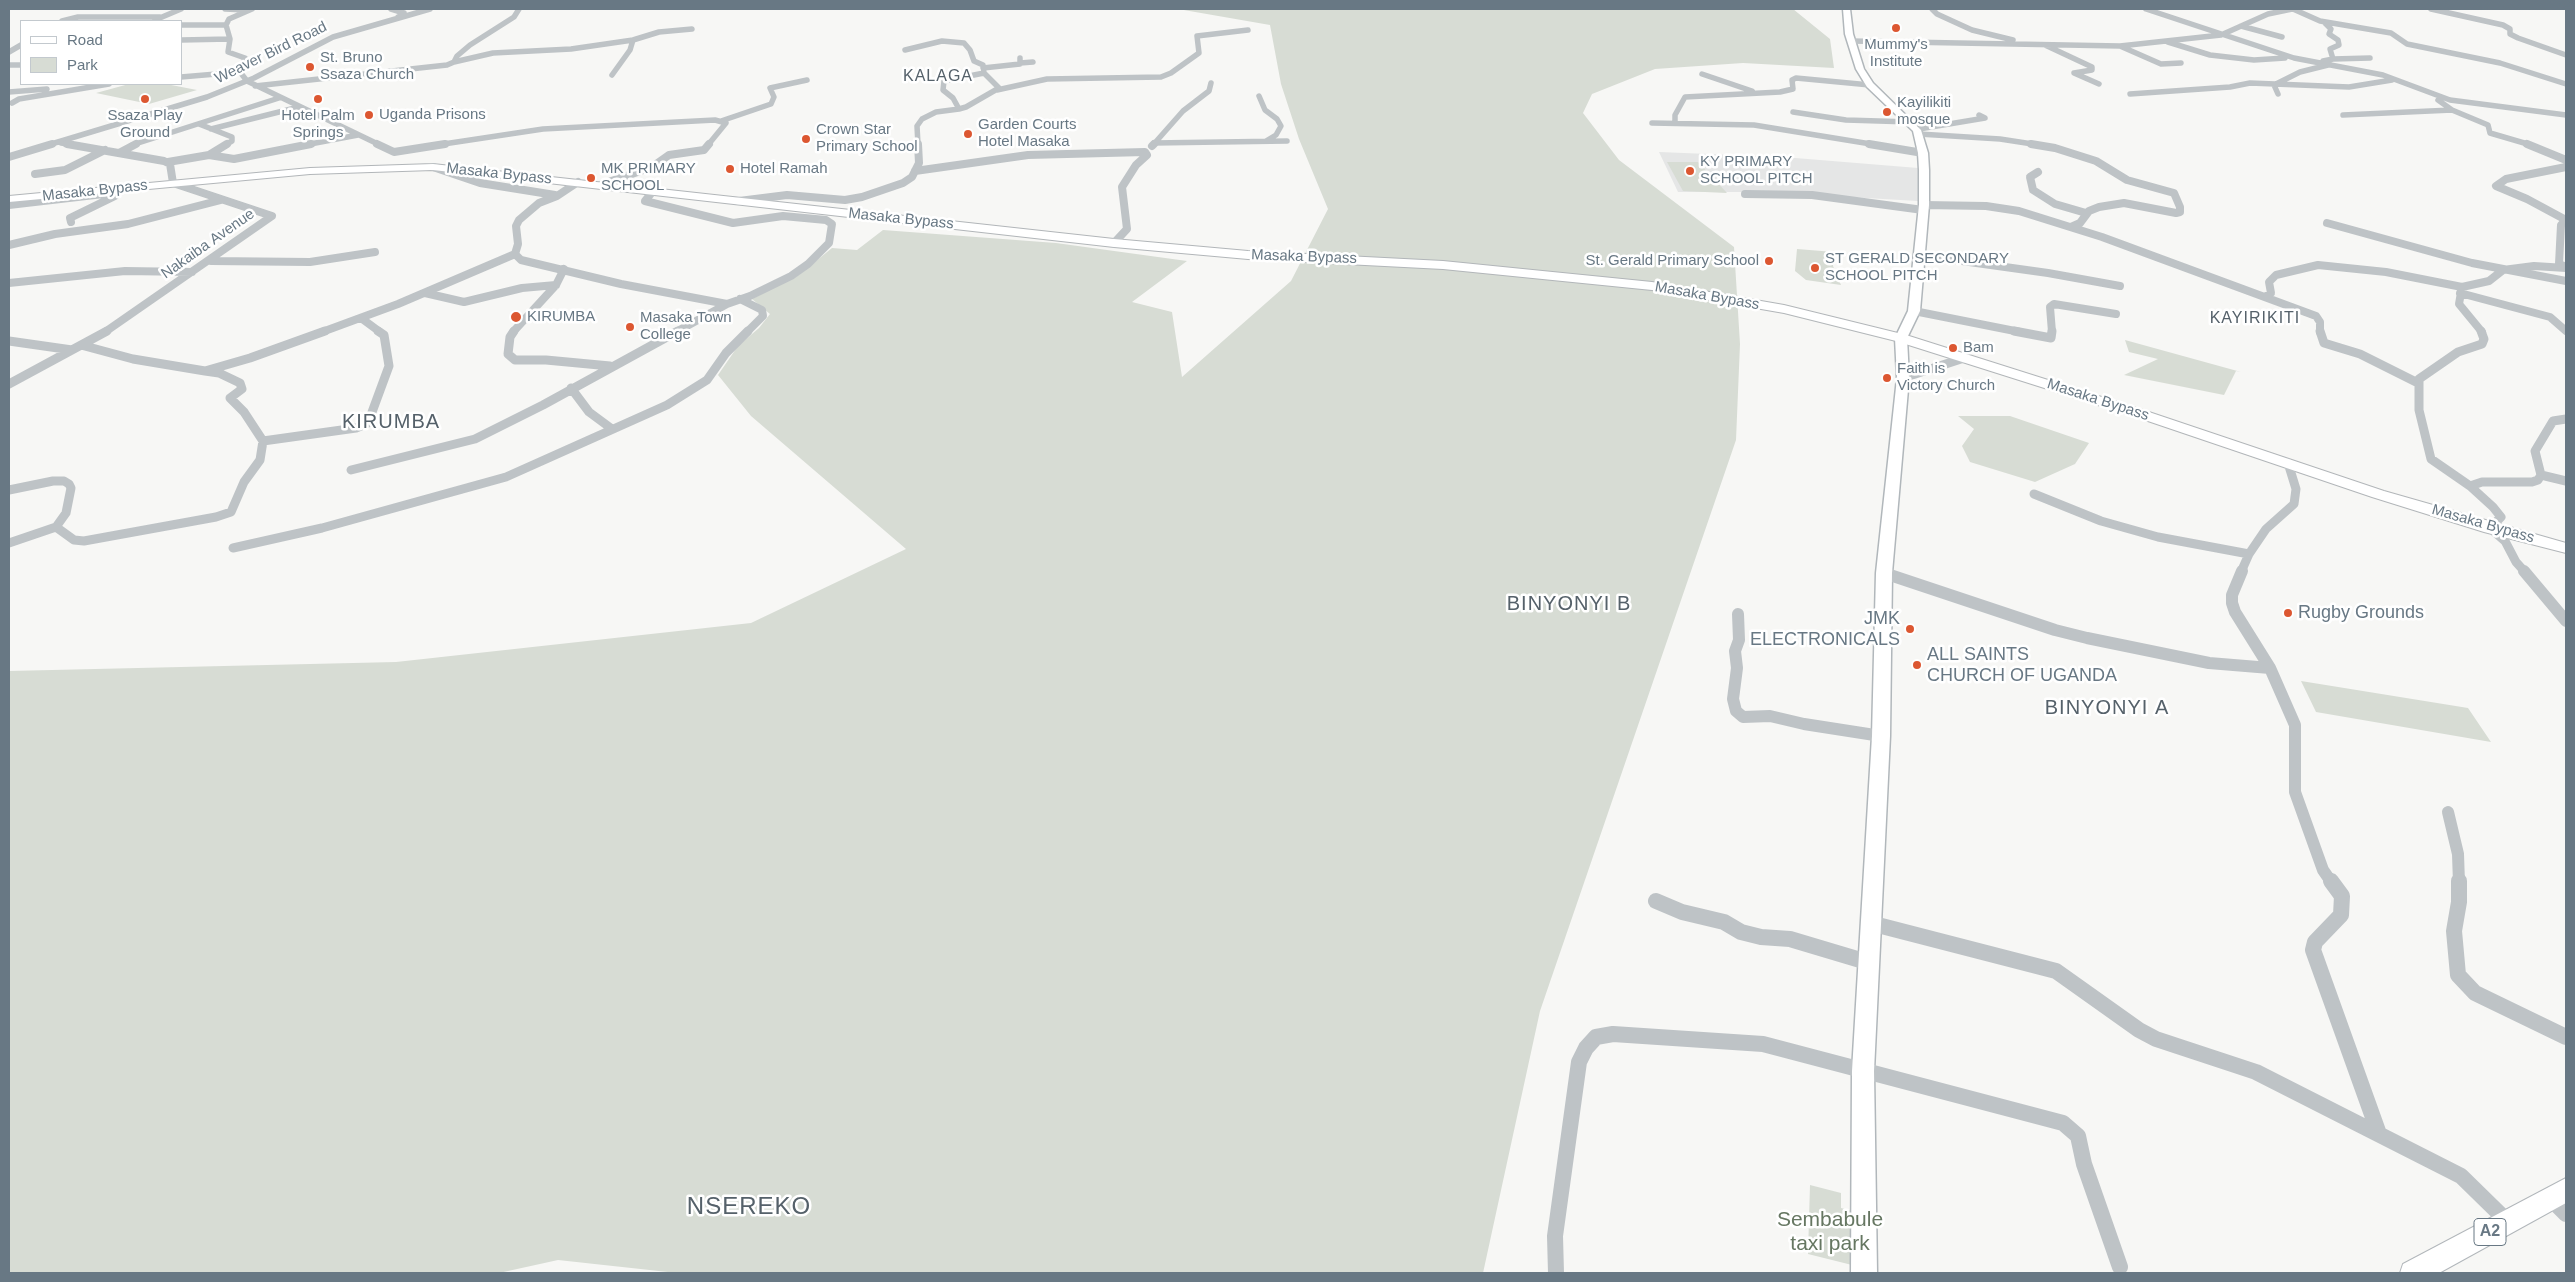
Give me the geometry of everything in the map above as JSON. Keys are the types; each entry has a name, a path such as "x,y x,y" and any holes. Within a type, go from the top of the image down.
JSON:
{"highway":[{"name":"Masaka Bypass","path":"9,199 356,168 432,167 485,171 1114,243 1238,254 1443,264 1652,286 1784,309 1901,338 2490,528 2566,548"}],"main road":[{"path":"1846,9 1851,41 1860,69 1870,85 1916,129 1923,154 1924,208 1914,311 1901,338 1903,378 1884,573 1881,736 1867,962 1863,1070 1864,1273"},
{"name":"A2","path":"2413,1273 2508,1222 2561,1201"}],"street":[{"path":"155,20 181,9"},
{"path":"225,9 239,12 250,10"},
{"path":"391,9 404,13 394,19"},
{"name":"Weaver Bird Road","path":"9,157 183,106 247,81 325,40 430,9"},
{"path":"454,62 457,56 470,45 514,17 515,12 519,9"},
{"path":"1932,9 1937,14 1972,30 2008,38 2018,44"},
{"path":"2146,9 2294,58 2396,80 2435,96 2479,106 2565,116"},
{"path":"1851,41 2120,46 2223,34 2268,14 2292,9 2325,22 2391,33 2407,44 2500,63 2566,84"},
{"path":"2431,9 2502,25 2510,29 2510,34 2518,38 2566,55"},
{"path":"239,12 229,19 226,25 230,39 229,54 245,58 240,72"},
{"path":"66,20 78,17 160,17"},
{"path":"2325,22 2331,29 2329,34 2338,40 2339,45 2330,49 2333,58"},
{"path":"182,24 226,25"},
{"path":"2241,26 2282,37"},
{"path":"226,90 286,81 433,68 493,53 565,49 632,40 659,32 692,29"},
{"path":"738,201 787,195 837,200 853,199 903,183 915,171 919,163 920,151 917,126 922,119 936,112 959,109 997,90 1046,80 1160,77 1172,73 1199,54 1197,36 1248,30"},
{"path":"182,40 230,39"},
{"path":"612,75 630,50 632,40"},
{"path":"2164,40 2210,55 2254,60 2294,58"},
{"path":"904,50 942,41 964,43 970,50 972,58 997,86 997,90"},
{"path":"2042,44 2092,67 2092,70 2074,73 2099,84"},
{"path":"9,52 20,46"},
{"path":"2120,46 2161,64 2181,63"},
{"path":"2328,65 2323,61 2333,58 2370,58"},
{"path":"959,109 954,98 943,90 944,81 1020,60 1033,62"},
{"path":"2278,94 2278,90 2273,86 2276,84 2300,72 2328,65"},
{"path":"240,72 247,81 279,98 398,153 543,129 721,121 771,104 774,97 770,88 807,80"},
{"path":"182,77 240,72"},
{"path":"1702,74 1756,93"},
{"path":"1675,123 1675,114 1685,97 1791,90 1793,88 1792,80 1796,78 1870,85"},
{"path":"2130,94 2143,95 2178,89 2230,87 2250,83 2349,87 2396,80"},
{"path":"915,171 1028,155 1145,152 1183,111 1209,91 1211,83"},
{"path":"12,103 19,99 104,85"},
{"path":"9,92 99,86"},
{"path":"1259,96 1265,110 1277,119 1281,126 1276,136 1266,142"},
{"path":"2435,96 2452,110 2485,123 2493,134 2540,148 2566,160"},
{"path":"119,153 133,145 279,98"},
{"path":"211,129 299,107"},
{"path":"2343,114 2452,110"},
{"path":"1793,112 2055,148 2096,161 2127,180 2174,193 2180,207 2180,212 2176,213 2120,203 2099,207 2086,214 2080,223 2071,227"},
{"path":"1916,129 1985,118 1979,114"},
{"path":"600,185 652,167 669,155 704,150 726,123 721,121"},
{"path":"1652,123 1763,126 1923,154"},
{"path":"199,124 233,139 209,155"},
{"path":"60,143 168,162 209,155 234,159 358,135"},
{"path":"1154,143 1287,141"},
{"path":"35,174 65,170 105,150"},
{"path":"1114,243 1127,229 1122,187 1136,165 1147,155 1145,152"},
{"path":"168,162 173,183"},
{"path":"432,167 480,183 545,197 556,196 578,182"},
{"path":"2566,167 2506,179 2496,186 2527,198 2566,220 2561,225 2559,264 2566,268"},
{"path":"2038,172 2030,177 2033,190 2048,201 2086,214"},
{"name":"Nakaiba Avenue","path":"9,384 112,328 272,216 173,183"},
{"path":"9,205 111,191 115,196 72,216 71,222"},
{"path":"351,470 467,442 727,304 777,283 808,264 829,243 832,224 826,220 783,216 733,223 646,201 653,191"},
{"path":"1744,194 1812,196 1924,208 1994,207 2019,211 2071,227 2316,316 2320,322 2320,335 2324,343 2360,354 2418,383"},
{"path":"518,257 516,226 545,197"},
{"path":"9,245 55,234 128,224 221,200"},
{"path":"2327,224 2503,270 2566,282"},
{"path":"211,260 310,262 375,252"},
{"path":"1919,255 2048,273 2120,286"},
{"path":"205,371 227,366 361,318 425,293 498,261 518,257 621,284 727,304"},
{"path":"2265,297 2272,293 2269,282 2276,274 2318,265 2386,272 2461,290 2550,317 2557,320 2566,331"},
{"path":"2461,290 2484,283 2503,270 2534,266 2566,268"},
{"path":"564,269 556,285 515,329 510,337 508,354 515,360 546,360 610,366"},
{"path":"9,283 125,271 192,272"},
{"path":"425,293 464,302 517,289 556,285"},
{"path":"2461,290 2459,304 2482,332 2484,339 2482,344 2458,352 2424,375 2418,383 2419,410 2431,460 2470,486 2501,517 2490,528 2504,541 2516,562 2566,621"},
{"path":"233,548 322,528 506,477 667,405 712,376 726,354 763,316 762,310 740,299"},
{"path":"1914,311 2051,338 2053,327 2050,307 2054,304 2116,314"},
{"path":"263,441 356,428 368,423 389,366 384,335 361,318"},
{"path":"9,341 72,350"},
{"path":"56,527 67,537 84,540 225,516 231,512 247,476 257,466 263,441 262,435 230,398 242,386 240,383 219,373 132,359 81,345"},
{"path":"1903,378 1964,358"},
{"path":"219,373 227,366"},
{"path":"571,388 589,412 612,429"},
{"path":"2470,486 2482,482 2532,482 2538,480 2541,474 2535,451 2553,421 2566,419"},
{"path":"2288,463 2296,489 2294,504 2266,529 2249,554 2232,595 2232,603 2234,612 2270,668 2295,725 2295,792 2323,870 2342,896 2341,915 2315,942 2313,950 2379,1134"},
{"path":"2541,474 2566,481"},
{"path":"9,490 53,481 64,481 71,488 66,513 56,527 9,543"},
{"path":"2034,494 2102,521 2158,537 2249,554"},
{"path":"1884,573 2055,630 2087,638 2195,660 2270,668"},
{"path":"1738,614 1739,640 1735,651 1737,668 1733,694 1736,711 1743,717 1770,716 1804,724 1881,736"},
{"path":"2448,812 2458,854 2459,902 2454,931 2458,975 2464,985 2475,993 2566,1037"},
{"path":"1656,901 1682,912 1724,922 1741,932 1761,937 1790,939 1867,962"},
{"path":"1870,923 2056,971 2140,1030 2156,1039 2256,1072 2461,1176 2508,1222"},
{"path":"1556,1273 1555,1236 1579,1062 1586,1048 1596,1037 1613,1034 1679,1040 1763,1044 2064,1123 2078,1136 2084,1164 2120,1267"}],"shaded area":[{"path":"1659,152 1783,157 1918,168 1918,201 1761,192 1678,192"}],"green space":[{"path":"1178,9 1793,9 1830,39 1834,68 1743,63 1655,69 1592,94 1583,113 1619,160 1734,247 1740,344 1736,440 1540,1011 1483,1273 677,1273 558,1260 499,1273 9,1273 9,671 396,662 751,623 906,549 751,416 718,375 738,346 759,328 770,314 752,299 800,274 832,248 857,250 883,230 1056,243 1187,261 1132,302 1172,312 1182,377 1291,281 1328,209 1299,139 1281,84 1270,25"},
{"name":"Ssaza Play Ground","path":"125,85 171,85 197,90 149,104 96,93"},
{"name":"KY PRIMARY SCHOOL PITCH","path":"1667,162 1698,162 1727,193 1683,191"},
{"name":"ST GERALD SECONDARY SCHOOL PITCH","path":"1797,249 1834,252 1833,266 1841,285 1806,280 1795,271"},
{"path":"2125,340 2241,372 2236,371 2224,395 2124,375 2158,359 2129,352"},
{"path":"1958,416 2010,416 2089,443 2075,464 2035,482 1970,462 1962,446 1974,429"},
{"path":"2301,681 2468,708 2491,742 2316,712"},
{"name":"Sembabule taxi park","path":"1810,1185 1841,1193 1841,1208 1852,1211 1852,1265 1808,1254"}],"place":[{"name":"Mummy's Institute","path":"1896,28"},
{"name":"St. Bruno Ssaza Church","path":"310,67"},
{"name":"Ssaza Play Ground","path":"145,99"},
{"name":"Hotel Palm Springs","path":"318,99"},
{"name":"Kayilikiti mosque","path":"1887,112"},
{"name":"Uganda Prisons","path":"369,115"},
{"name":"Garden Courts Hotel Masaka","path":"968,134"},
{"name":"Crown Star Primary School","path":"806,139"},
{"name":"Hotel Ramah","path":"730,169"},
{"name":"KY PRIMARY SCHOOL PITCH","path":"1690,171"},
{"name":"MK PRIMARY SCHOOL","path":"591,178"},
{"name":"St. Gerald Primary School","path":"1769,261"},
{"name":"ST GERALD SECONDARY SCHOOL PITCH","path":"1815,268"},
{"name":"KIRUMBA","path":"516,317"},
{"name":"Masaka Town College","path":"630,327"},
{"name":"Bam","path":"1953,348"},
{"name":"Faith is Victory Church","path":"1887,378"},
{"name":"Rugby Grounds","path":"2288,613"},
{"name":"JMK ELECTRONICALS","path":"1910,629"},
{"name":"ALL SAINTS CHURCH OF UGANDA","path":"1917,665"}],"district":[{"name":"KALAGA","path":"938,77"},
{"name":"KAYIRIKITI","path":"2255,319"},
{"name":"KIRUMBA","path":"391,422"},
{"name":"BINYONYI B","path":"1569,604"},
{"name":"BINYONYI A","path":"2107,708"},
{"name":"NSEREKO","path":"749,1207"}]}
